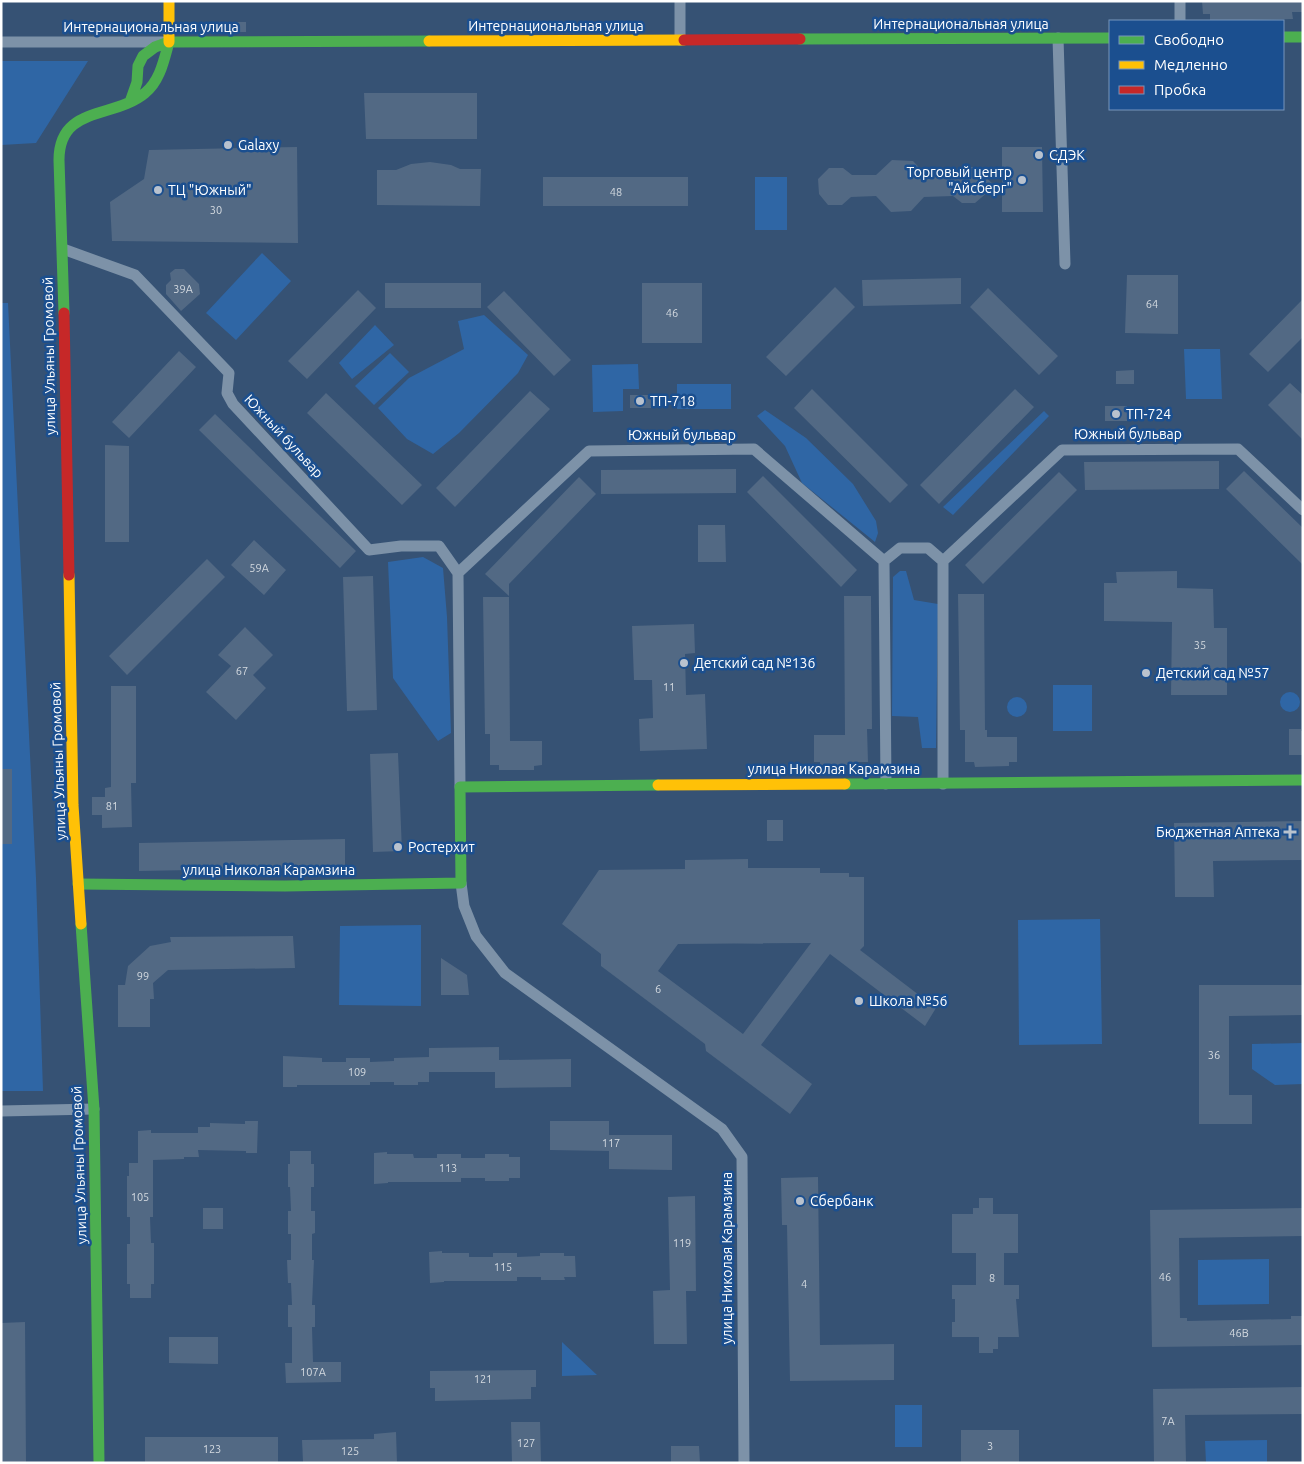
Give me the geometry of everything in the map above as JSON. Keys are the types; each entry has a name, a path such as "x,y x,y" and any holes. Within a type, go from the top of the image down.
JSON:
{"main road":[{"name":"улица Ульяны Громовой","path":"99,1463 94,1109 73,795 60,142 71,125 89,116 130,102 145,94 161,72 169,42 169,1"},
{"path":"1284,37 1303,37"},
{"name":"Интернациональная улица","path":"169,42 1109,38"},
{"path":"130,102 141,59 156,46 169,42"},
{"name":"улица Николая Карамзина","path":"78,884 285,886 461,883 460,787 1303,780"}],"street":[{"path":"680,1 680,40"},
{"path":"1180,1 1180,20"},
{"path":"1058,38 1065,264"},
{"name":"Интернациональная улица","path":"1,42 169,42"},
{"name":"Южный бульвар","path":"63,249 135,275 229,372 227,394 233,404 369,550 401,546 439,546 458,573 589,451 754,450 884,561"},
{"name":"Южный бульвар","path":"943,561 1062,450 1238,449 1303,510"},
{"path":"886,784 884,561 900,548 928,548 943,561 943,784"},
{"path":"458,573 460,787"},
{"name":"улица Николая Карамзина","path":"461,883 464,906 476,936 487,952 506,973 722,1129 742,1157 744,1463"},
{"path":"1,1111 94,1109"}],"shaded area":[{"path":"1,61 88,61 36,143 1,145"},
{"path":"755,177 787,177 787,230 755,230"},
{"path":"262,253 291,281 236,340 206,313"},
{"path":"1,303 8,303 36,878 43,1091 1,1091"},
{"path":"484,315 528,355 518,373 459,433 433,454 407,439 378,408 409,378 464,349 458,321"},
{"path":"375,325 394,345 352,379 339,363"},
{"path":"1184,349 1220,349 1222,399 1186,399"},
{"path":"390,353 409,372 374,405 355,386"},
{"path":"638,364 639,389 623,389 623,411 593,412 592,365"},
{"path":"677,384 731,384 731,409 677,409"},
{"path":"765,410 806,438 853,484 876,521 878,533 875,542 802,483 785,446 757,416"},
{"path":"1044,411 1049,416 953,515 943,507"},
{"path":"423,557 443,568 447,617 451,733 438,741 393,678 388,562"},
{"path":"900,571 906,571 914,600 938,604 936,748 922,748 918,717 892,716 893,577"},
{"path":"1053,685 1092,685 1092,731 1053,731"},
{"path":"1290,692 1297,695 1300,702 1297,709 1290,712 1283,709 1280,702 1283,695"},
{"path":"1017,697 1024,700 1027,707 1024,714 1017,717 1010,714 1007,707 1010,700"},
{"path":"1100,919 1102,1044 1019,1045 1018,920"},
{"path":"421,925 421,1006 339,1005 340,926"},
{"path":"1303,1043 1303,1084 1275,1085 1252,1069 1252,1044"},
{"path":"1269,1259 1269,1304 1198,1305 1198,1260"},
{"path":"562,1342 597,1375 562,1376"},
{"path":"895,1405 922,1405 922,1447 895,1447"},
{"path":"1267,1440 1267,1463 1206,1463 1205,1441"}],"building":[{"path":"1202,1 1303,1 1303,12 1292,12 1293,19 1210,20 1210,14 1203,14"},
{"path":"211,22 246,22 246,32 211,32"},
{"path":"364,93 477,93 477,139 366,139"},
{"path":"297,147 298,243 112,241 110,202 144,179 149,150"},
{"name":"Торговый центр \"Айсберг\"","path":"1002,147 1042,147 1043,212 1002,212"},
{"path":"892,160 913,161 926,175 951,176 959,167 975,167 995,186 975,203 962,203 953,196 924,197 911,211 891,212 876,196 851,197 842,205 828,205 819,194 818,179 829,168 843,168 852,175 876,175"},
{"path":"430,162 451,165 460,169 481,169 480,206 377,205 377,170 396,170 411,164"},
{"path":"543,177 688,177 688,206 543,206"},
{"path":"175,269 184,269 199,284 200,294 181,311 166,294 166,285 171,280 170,273"},
{"path":"1127,275 1178,275 1178,334 1125,333"},
{"path":"961,278 961,304 863,306 862,280"},
{"path":"385,283 481,283 481,308 385,308"},
{"path":"642,283 702,283 702,343 642,343"},
{"path":"835,287 855,307 786,376 766,357"},
{"path":"988,288 1058,356 1039,375 970,307"},
{"path":"358,290 376,308 307,379 288,361"},
{"path":"504,291 571,360 554,376 487,307"},
{"path":"1303,299 1303,337 1268,372 1249,354"},
{"path":"179,351 196,367 129,438 112,422"},
{"path":"1134,370 1134,384 1116,384 1116,371"},
{"path":"1290,383 1303,395 1303,440 1268,405"},
{"path":"812,389 908,485 890,503 794,408"},
{"path":"1015,389 1034,407 939,504 920,485"},
{"path":"530,391 550,409 455,507 436,488"},
{"path":"326,393 422,485 402,505 307,413"},
{"name":"ТП-718","path":"630,395 651,395 651,408 630,408"},
{"name":"ТП-724","path":"1105,406 1127,406 1127,421 1105,421"},
{"path":"215,414 356,551 340,568 199,430"},
{"path":"105,445 129,446 129,542 105,542"},
{"path":"1219,461 1219,489 1085,490 1084,462"},
{"path":"736,469 736,493 601,494 601,470"},
{"path":"1244,471 1303,528 1303,565 1226,489"},
{"path":"1059,472 1077,490 983,584 965,565"},
{"path":"763,476 857,570 841,587 747,492"},
{"path":"579,477 596,494 509,584 509,596 485,574"},
{"path":"698,525 725,525 726,562 698,562"},
{"path":"254,540 286,570 264,595 231,565"},
{"path":"207,559 225,577 127,675 109,656"},
{"path":"1177,571 1177,588 1213,589 1214,628 1227,628 1227,695 1171,695 1172,622 1104,621 1104,583 1117,583 1116,572"},
{"path":"373,576 377,710 347,711 343,577"},
{"path":"958,594 984,594 985,730 987,730 987,737 1017,737 1017,762 1009,762 1009,766 975,767 974,762 965,762 965,730 960,730"},
{"path":"844,596 871,596 872,729 867,729 868,762 855,762 855,765 820,765 820,762 814,762 814,735 845,735"},
{"path":"483,597 509,597 510,741 542,741 542,765 534,766 534,770 499,770 499,765 490,765 490,734 485,734"},
{"path":"694,624 695,653 685,654 686,695 705,694 707,749 640,751 639,719 653,718 652,680 634,680 632,626"},
{"path":"245,627 273,655 253,675 266,688 236,720 206,692 231,666 218,655"},
{"path":"111,686 136,686 136,783 131,783 132,827 102,828 102,815 92,815 92,797 105,797 105,788 111,787"},
{"path":"1289,729 1301,729 1303,731 1303,755 1289,755"},
{"path":"398,753 402,851 373,852 370,754"},
{"path":"1,769 12,769 12,844 1,844"},
{"path":"767,820 783,820 783,841 767,841"},
{"path":"1303,821 1303,860 1213,861 1214,897 1175,897 1174,823"},
{"path":"345,839 345,867 139,871 139,843"},
{"path":"748,859 748,868 820,868 820,873 849,873 849,877 864,877 864,946 860,950 936,1008 925,1026 830,954 761,1045 812,1084 790,1114 706,1051 705,1044 601,966 601,954 562,924 599,870 685,869 685,860","holes":["811,943 743,1034 658,971 678,944"]},
{"path":"293,936 295,968 168,970 153,983 154,999 150,999 150,1027 118,1027 118,985 125,985 128,966 150,946 171,942 170,937"},
{"path":"441,958 467,975 469,995 441,995"},
{"path":"1199,985 1303,985 1303,1015 1229,1016 1229,1095 1252,1095 1252,1124 1199,1124"},
{"path":"499,1047 499,1060 571,1059 571,1087 495,1088 495,1072 429,1072 429,1082 418,1082 418,1085 370,1082 370,1085 297,1085 297,1087 283,1087 283,1056 322,1058 322,1062 346,1062 346,1058 370,1058 370,1062 394,1061 394,1058 429,1057 429,1048"},
{"path":"245,1121 258,1121 257,1153 198,1150 199,1157 153,1160 153,1217 150,1217 151,1243 154,1243 154,1284 151,1284 151,1298 130,1298 130,1284 127,1284 127,1244 130,1244 130,1217 127,1217 127,1176 129,1176 129,1163 138,1163 138,1131 151,1130 151,1133 198,1133 198,1127 210,1127 210,1123 245,1124"},
{"path":"550,1121 609,1121 609,1135 672,1135 672,1170 609,1169 609,1151 550,1150"},
{"path":"290,1151 311,1151 311,1164 314,1164 314,1187 311,1187 311,1211 315,1211 315,1233 312,1234 312,1260 314,1260 312,1305 315,1305 315,1327 312,1327 313,1362 341,1362 341,1382 286,1383 285,1363 292,1363 292,1327 288,1327 288,1305 292,1305 291,1283 288,1283 287,1260 291,1260 291,1234 288,1234 288,1211 291,1211 290,1187 288,1187"},
{"path":"387,1152 387,1154 413,1154 414,1158 437,1158 437,1154 461,1154 461,1158 485,1158 485,1154 509,1154 509,1157 520,1157 520,1178 509,1178 509,1181 461,1178 461,1182 388,1182 374,1184 374,1153"},
{"path":"818,1177 820,1345 894,1344 894,1380 790,1381 787,1225 782,1225 781,1178"},
{"path":"695,1196 696,1291 686,1291 687,1344 654,1344 653,1291 670,1290 668,1197"},
{"path":"979,1198 993,1198 993,1214 1018,1214 1018,1253 1004,1253 1004,1285 1019,1285 1019,1299 1016,1299 1019,1337 998,1337 998,1349 993,1349 993,1353 979,1353 979,1337 952,1337 952,1322 955,1322 955,1299 952,1299 952,1285 976,1285 976,1253 952,1253 952,1214 973,1214 973,1208 979,1208"},
{"path":"203,1208 223,1208 223,1229 203,1229"},
{"path":"1303,1208 1303,1236 1179,1238 1180,1318 1187,1318 1187,1321 1291,1319 1291,1316 1303,1316 1303,1345 1152,1347 1150,1210"},
{"path":"442,1251 442,1253 469,1253 469,1257 493,1257 493,1253 517,1253 517,1257 540,1256 540,1253 564,1253 564,1256 575,1256 576,1277 564,1277 565,1280 517,1277 517,1281 444,1281 430,1283 429,1252"},
{"path":"25,1322 26,1463 1,1463 1,1323"},
{"path":"169,1337 218,1337 218,1364 169,1363"},
{"path":"536,1370 536,1387 531,1387 531,1399 435,1401 435,1388 430,1388 430,1371"},
{"path":"1303,1387 1303,1414 1185,1415 1186,1463 1154,1463 1153,1389"},
{"path":"511,1422 540,1422 541,1463 512,1463"},
{"path":"961,1430 1019,1430 1019,1463 961,1463"},
{"path":"396,1432 397,1463 303,1462 302,1440 374,1439 374,1434"},
{"path":"145,1437 278,1437 278,1463 145,1463"},
{"path":"671,1446 699,1446 700,1463 671,1463"}],"traffic: fast":[{"path":"1284,37 1303,37"},
{"path":"800,39 1109,38"},
{"path":"130,102 137,82 138,66 143,56 155,47 169,42 429,41"},
{"path":"64,313 59,160 61,142 68,130 78,121 118,107 145,93 158,76 169,42"},
{"path":"845,784 1303,780"},
{"path":"78,884 285,886 461,883 460,787 658,785"},
{"path":"81,924 94,1109 99,1463"}],"traffic: slow":[{"path":"169,1 169,42"},
{"path":"429,41 684,40"},
{"path":"69,575 73,805 81,924"},
{"path":"658,785 845,784"}],"traffic: jam":[{"path":"684,40 800,39"},
{"path":"64,313 69,575"}],"place":[{"name":"Galaxy","path":"228,145"},
{"name":"СДЭК","path":"1039,155"},
{"name":"Торговый центр \"Айсберг\"","path":"1022,180"},
{"name":"ТЦ \"Южный\"","path":"158,190"},
{"name":"ТП-718","path":"640,401"},
{"name":"ТП-724","path":"1116,414"},
{"name":"Детский сад №136","path":"684,663"},
{"name":"Детский сад №57","path":"1146,673"},
{"name":"Бюджетная Аптека","path":"1290,832"},
{"name":"Ростерхит","path":"398,847"},
{"name":"Школа №56","path":"859,1001"},
{"name":"Сбербанк","path":"800,1201"}]}
